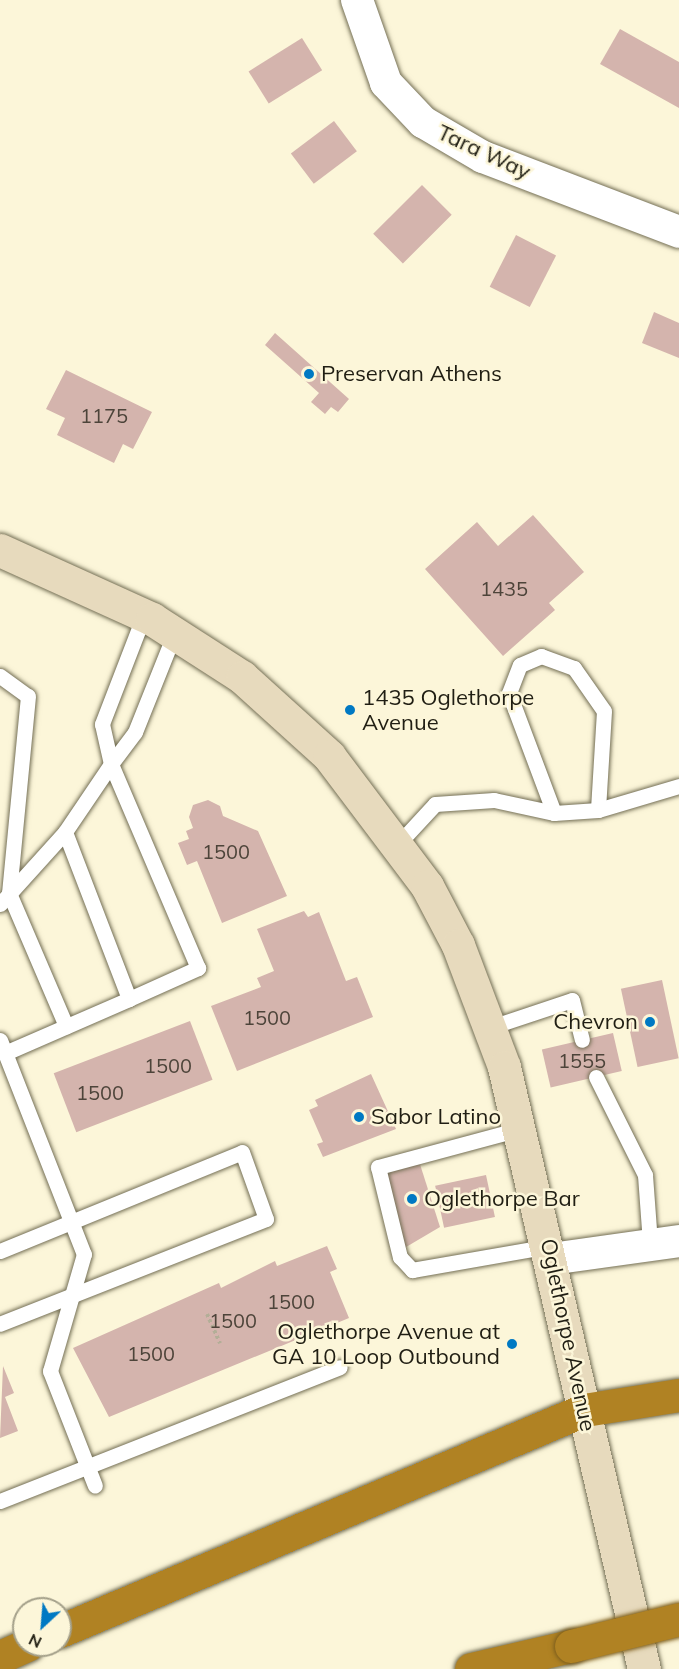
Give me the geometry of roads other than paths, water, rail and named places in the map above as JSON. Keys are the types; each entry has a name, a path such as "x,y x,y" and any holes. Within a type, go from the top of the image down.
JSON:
{"highway":[{"path":"72,1626 584,1410 679,1395"},
{"path":"471,1669 679,1619"}],"main road":[{"name":"Oglethorpe Avenue","path":"0,550 144,615 175,632 242,677 307,735 399,843 458,945 491,1028 520,1130 550,1252 644,1669"}],"street":[{"name":"Tara Way","path":"357,0 386,82 423,122 483,157 679,232"},
{"path":"550,1252 664,1242"}],"lane":[{"path":"95,1486 50,1371 84,1254 3,1046 66,1026 198,968 111,764 102,724 144,615"},
{"path":"5,898 65,832 135,732 175,632"},
{"path":"554,813 509,693 520,665 541,656 574,668 604,711 598,810"},
{"path":"0,676 28,696 5,898 66,1026"},
{"path":"399,843 435,804 494,800 554,813 598,810 679,786"},
{"path":"65,832 129,999"},
{"path":"491,1028 572,1000 582,1040"},
{"path":"596,1077 645,1175 664,1242"},
{"path":"520,1130 381,1162 380,1179 400,1257 412,1270 550,1252"},
{"path":"0,1251 242,1152 266,1219 0,1324"},
{"path":"0,1501 340,1367"}],"place":[{"name":"Preservan Athens","path":"309,374"},
{"name":"1435 Oglethorpe Avenue","path":"350,710"},
{"name":"Chevron","path":"650,1022"},
{"name":"Sabor Latino","path":"359,1117"},
{"name":"Oglethorpe Bar","path":"412,1199"},
{"name":"Oglethorpe Avenue at GA 10 Loop Outbound","path":"512,1344"}]}
